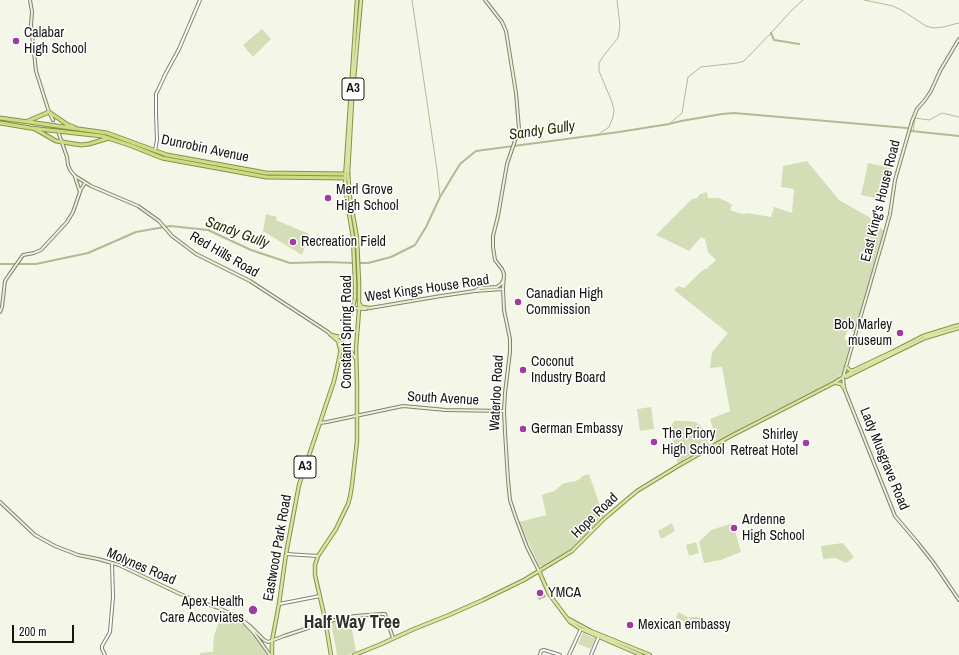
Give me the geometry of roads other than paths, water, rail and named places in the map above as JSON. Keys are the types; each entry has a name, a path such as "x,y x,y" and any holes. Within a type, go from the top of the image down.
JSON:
{"highway":[{"path":"27,122 49,112 68,125 80,129"},
{"name":"Dunrobin Avenue","path":"0,118 107,133 167,155 266,173 347,176"},
{"name":"Dunrobin Avenue","path":"0,123 60,133 108,138 154,156 266,177 347,176"},
{"path":"34,128 56,141 81,145 108,138"}],"main road":[{"path":"30,0 36,71 53,120"},
{"name":"Constant Spring Road","path":"353,308 356,256 346,197 358,0"},
{"name":"Constant Spring Road","path":"347,176 361,0"},
{"name":"Waterloo Road","path":"485,0 502,22 506,31 518,107 519,129 507,164 492,247 495,260 504,272 504,310 510,338 504,411 504,432 510,500 524,540 539,571"},
{"name":"East King's House Road","path":"843,378 890,214 895,180 916,109 931,91 940,71 959,39"},
{"path":"60,133 68,165 78,183 80,193"},
{"name":"Red Hills Road","path":"74,176 85,183 138,206 159,221 165,229 195,254 250,281 338,339 350,350 356,359"},
{"path":"78,183 83,186"},
{"path":"0,312 6,281 14,267 23,255 41,250 67,222 73,212 85,183"},
{"name":"Constant Spring Road","path":"331,655 315,575 315,565 318,556 337,527 347,508 350,497 357,441 356,359 359,286 356,267"},
{"path":"476,290 480,288 497,287 504,279"},
{"path":"359,286 361,306 370,308"},
{"name":"West Kings House Road","path":"353,308 370,308 476,290 503,289"},
{"name":"Eastwood Park Road","path":"271,655 286,554 299,485 334,381 340,357 343,335 353,308"},
{"name":"Hope Road","path":"354,655 483,600 524,580 572,552 606,518 637,491 677,466 729,437 834,383 854,370 923,336 959,325"},
{"name":"Hope Road","path":"843,378 925,338 959,328"},
{"path":"331,335 340,337 343,335"},
{"path":"331,335 338,342 340,357"},
{"path":"846,367 851,371 854,370"},
{"name":"Lady Musgrave Road","path":"843,378 844,388 895,516 933,562 959,600"},
{"path":"834,383 841,384 844,388"},
{"name":"South Avenue","path":"320,423 403,406 446,410 504,411"},
{"name":"Molynes Road","path":"0,502 35,534 55,546 78,555 98,559 126,568 178,593 219,608 240,618 271,655"},
{"path":"539,571 549,594 570,622 581,629 650,655"},
{"path":"240,618 268,642 325,622 355,616 385,614 393,638"},
{"path":"567,617 599,636 641,655"}],"street":[{"path":"154,156 157,140 156,94 179,50 200,0"},
{"path":"286,554 318,556"},
{"path":"105,655 102,646 110,632 113,597 112,563"},
{"path":"279,604 320,596"},
{"path":"569,655 581,629"},
{"path":"591,655 599,636"},
{"path":"540,655 544,650 560,655"}],"waterway":[{"name":"Sandy Gully","path":"412,0 440,197"},
{"path":"596,136 609,127 613,117 614,110 612,102 599,71 599,63 618,38 620,26 617,0"},
{"path":"669,124 682,113 688,77 701,67 744,61 803,0"},
{"path":"864,0 893,6 926,26 933,28 959,23"},
{"path":"771,33 774,40 799,44"},
{"name":"Sandy Gully","path":"358,263 368,263 391,257 415,245 426,227 440,197 460,164 476,151 619,132 734,113 907,128"},
{"path":"913,132 915,118 929,120 942,113 959,117"},
{"path":"911,131 959,136"},
{"name":"Sandy Gully","path":"0,264 36,264 88,253 136,232 170,226 208,230 251,250 290,263 354,263"}],"tunnel":[{"path":"53,120 59,134"}],"place":[{"name":"Calabar High School","path":"16,41"},
{"name":"Merl Grove High School","path":"328,198"},
{"name":"Recreation Field","path":"293,242"},
{"name":"Canadian High Commission","path":"518,302"},
{"name":"Bob Marley museum","path":"900,333"},
{"name":"Coconut Industry Board","path":"523,370"},
{"name":"German Embassy","path":"523,429"},
{"name":"The Priory High School","path":"654,442"},
{"name":"Shirley Retreat Hotel","path":"806,443"},
{"name":"Ardenne High School","path":"734,528"},
{"name":"YMCA","path":"540,593"},
{"name":"Apex Health Care Accoviates","path":"253,610"},
{"name":"Mexican embassy","path":"630,625"}],"district":[{"name":"Half Way Tree","path":"352,623"}]}
